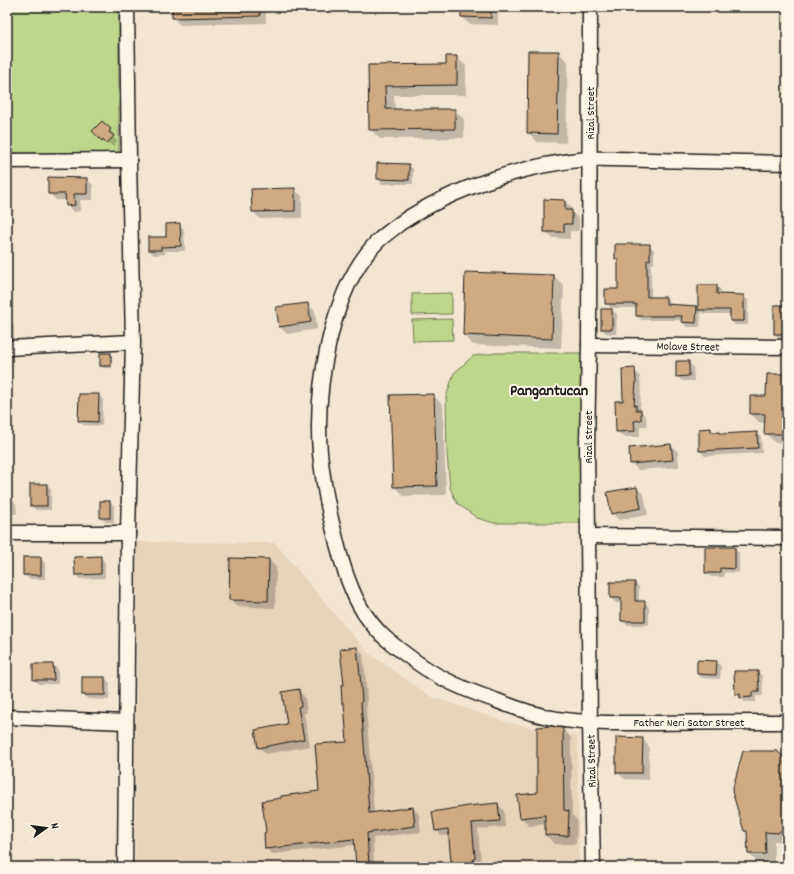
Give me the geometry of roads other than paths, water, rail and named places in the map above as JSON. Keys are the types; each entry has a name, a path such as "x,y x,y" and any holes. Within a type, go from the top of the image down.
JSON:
{"street":[{"path":"125,867 125,722 133,342 127,7"},
{"name":"Rizal Street","path":"590,7 588,536 593,867"},
{"name":"Father Neri Sator Street","path":"787,162 590,159 554,164 494,179 468,188 431,205 403,222 378,240 363,259 349,283 337,312 328,346 322,384 320,417 320,450 330,519 348,580 362,610 379,633 405,655 441,677 480,695 528,712 554,718 590,723 787,722"},
{"path":"7,161 129,160"},
{"path":"7,348 133,342"},
{"name":"Molave Street","path":"589,345 787,347"},
{"path":"7,533 128,533"},
{"path":"588,536 787,538"},
{"path":"7,717 125,722"}],"district":[{"name":"Pangantucan","path":"549,389"}]}
